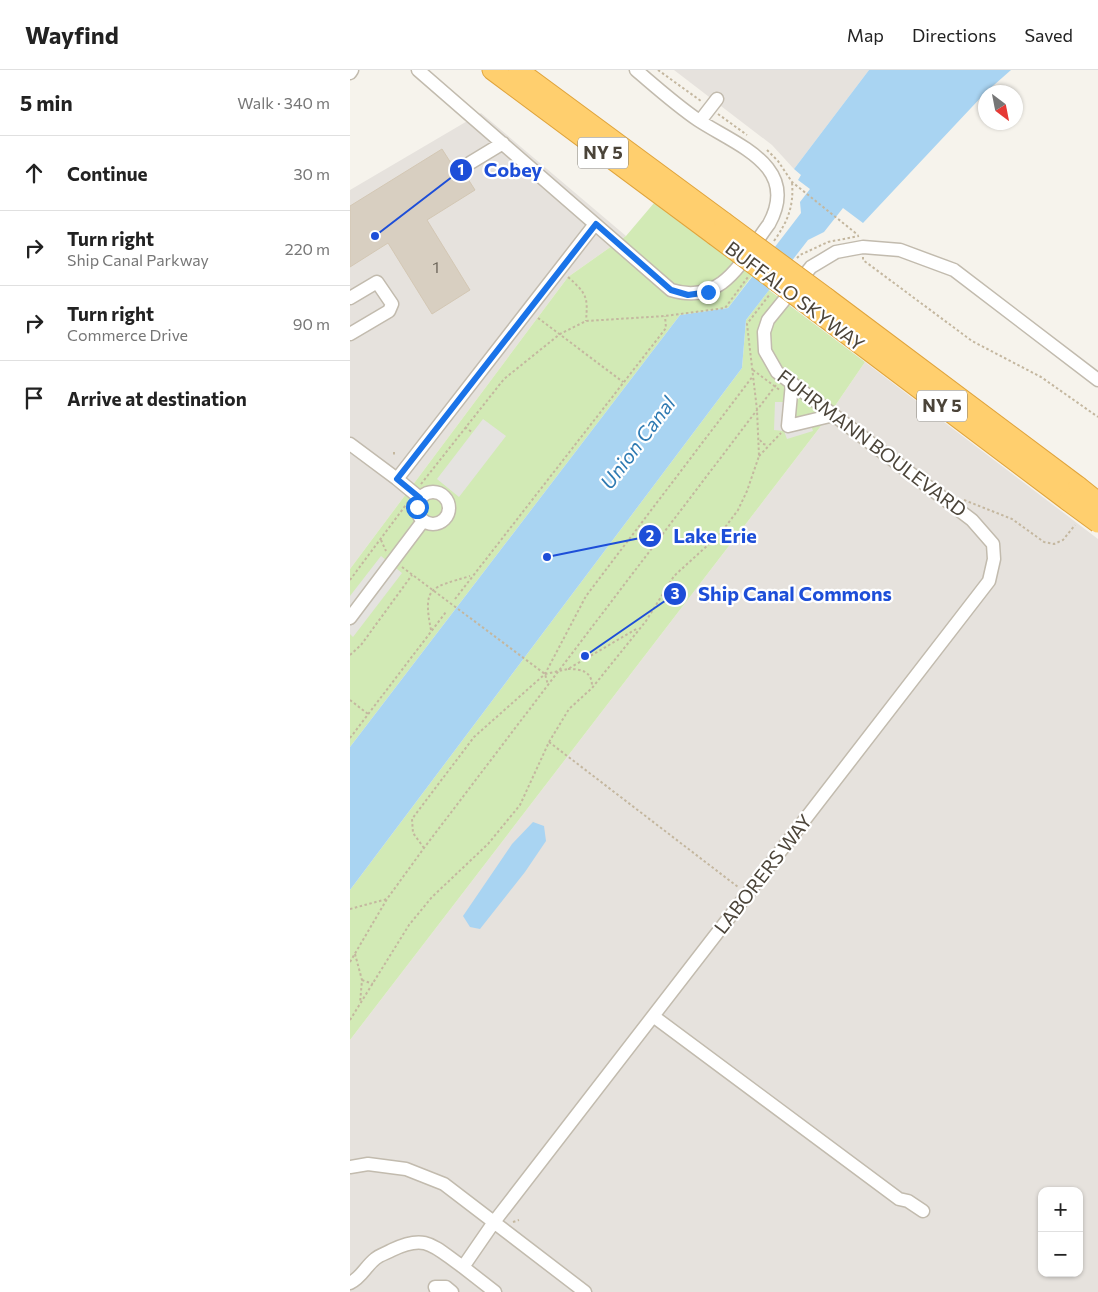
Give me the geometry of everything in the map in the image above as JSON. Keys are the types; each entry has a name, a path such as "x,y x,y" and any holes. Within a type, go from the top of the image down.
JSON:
{"highway":[{"name":"BUFFALO SKYWAY","path":"492,70 719,229"},
{"name":"BUFFALO SKYWAY","path":"518,70 719,229 1073,494 1098,502"},
{"name":"BUFFALO SKYWAY","path":"1073,494 1089,520"}],"street":[{"path":"418,70 671,290 688,295 708,292 724,282 750,250 775,214 777,198 772,173 758,156 700,121 636,70"},
{"path":"700,121 713,103"},
{"path":"470,162 503,143"},
{"path":"397,479 596,224"},
{"name":"FUHRMANN BOULEVARD","path":"972,520 777,372 768,360 765,351 764,332 768,320 811,267 836,252 863,247 900,250 954,270 1098,380"},
{"path":"350,298 376,282 392,304 389,310 350,334"},
{"path":"792,383 788,426 834,415"},
{"path":"350,444 417,495 418,512 423,521 438,524 447,518 449,503 446,491 417,495"},
{"name":"LABORERS WAY","path":"463,1267 494,1222 989,580 994,559 993,544 972,520"},
{"path":"350,618 423,521"},
{"path":"653,1016 899,1199 908,1201 923,1211"},
{"path":"350,1167 368,1164 406,1169 444,1184 584,1292"},
{"path":"350,1283 364,1272 374,1259 407,1243 420,1241 432,1246 463,1267 495,1292"},
{"path":"437,1292 435,1287 446,1287 452,1292"}],"path":[{"path":"658,70 713,103"},
{"path":"800,190 862,238"},
{"path":"863,255 863,260"},
{"path":"856,260 863,260 972,341 1041,377 1098,417"},
{"path":"568,277 583,290 588,301 586,321"},
{"path":"350,580 417,495 465,427 504,379 560,334 586,321 665,316 724,308"},
{"path":"455,599 666,328 665,316"},
{"path":"538,318 623,382"},
{"path":"350,1020 409,925 432,897 488,844 520,805 549,742 570,709 592,688 642,626 674,576 720,534 738,510 747,491 758,456 759,438 753,376 586,596 545,674 474,737 412,819 413,833 424,848"},
{"path":"350,962 387,899 424,848 775,386"},
{"path":"465,427 473,433"},
{"path":"758,456 784,430"},
{"path":"759,438 763,444 768,445"},
{"path":"962,498 1012,520 1044,542 1054,544 1063,540 1089,520"},
{"path":"381,540 384,549 394,560 545,674 548,685"},
{"path":"350,655 361,645 412,575"},
{"path":"431,630 426,606 432,590 441,584 472,576"},
{"path":"350,738 446,612"},
{"path":"545,674 568,669 642,626"},
{"path":"568,669 587,672 592,680 592,688"},
{"path":"350,700 368,714"},
{"path":"549,742 738,888"},
{"path":"350,909 387,899"},
{"path":"354,954 362,980 360,1005"},
{"path":"362,980 373,984"},
{"path":"513,1222 519,1220"}],"shaded area":[{"path":"674,70 869,70 794,169 772,145"},
{"path":"481,113 626,236 568,277 350,569 350,190"},
{"path":"865,362 1098,539 1098,1292 350,1292 350,1040 824,422"},
{"path":"775,402 793,402 794,419 807,414 813,431 787,439 784,431 774,430"},
{"path":"483,419 506,436 459,497 437,479"},
{"path":"381,556 402,573 353,637 350,634 350,596"}],"green space":[{"path":"654,203 752,276 728,308 680,315 350,747 350,569 568,277 626,236"},
{"path":"769,290 865,362 824,422 350,1040 350,890 742,368 746,320"}],"water":[{"name":"Union Canal","path":"869,70 1011,70 994,85 978,85 978,101 863,223 843,208 824,232 808,240 746,320 742,368 350,890 350,747 680,315 728,308 801,213 800,202 810,189 798,180 801,175 794,169"},
{"path":"533,822 544,826 546,841 525,872 480,929 470,927 463,916 512,844"}],"building":[{"path":"442,149 456,171 461,168 475,190 427,220 470,290 432,314 388,243 350,267 350,206"}],"place":[{"name":"Cobey","path":"375,236"},
{"name":"Lake Erie","path":"547,557"},
{"name":"Ship Canal Commons","path":"585,656"}],"route":[{"path":"417,507 420,498 397,479 596,224 671,290 688,295 708,292"}]}
